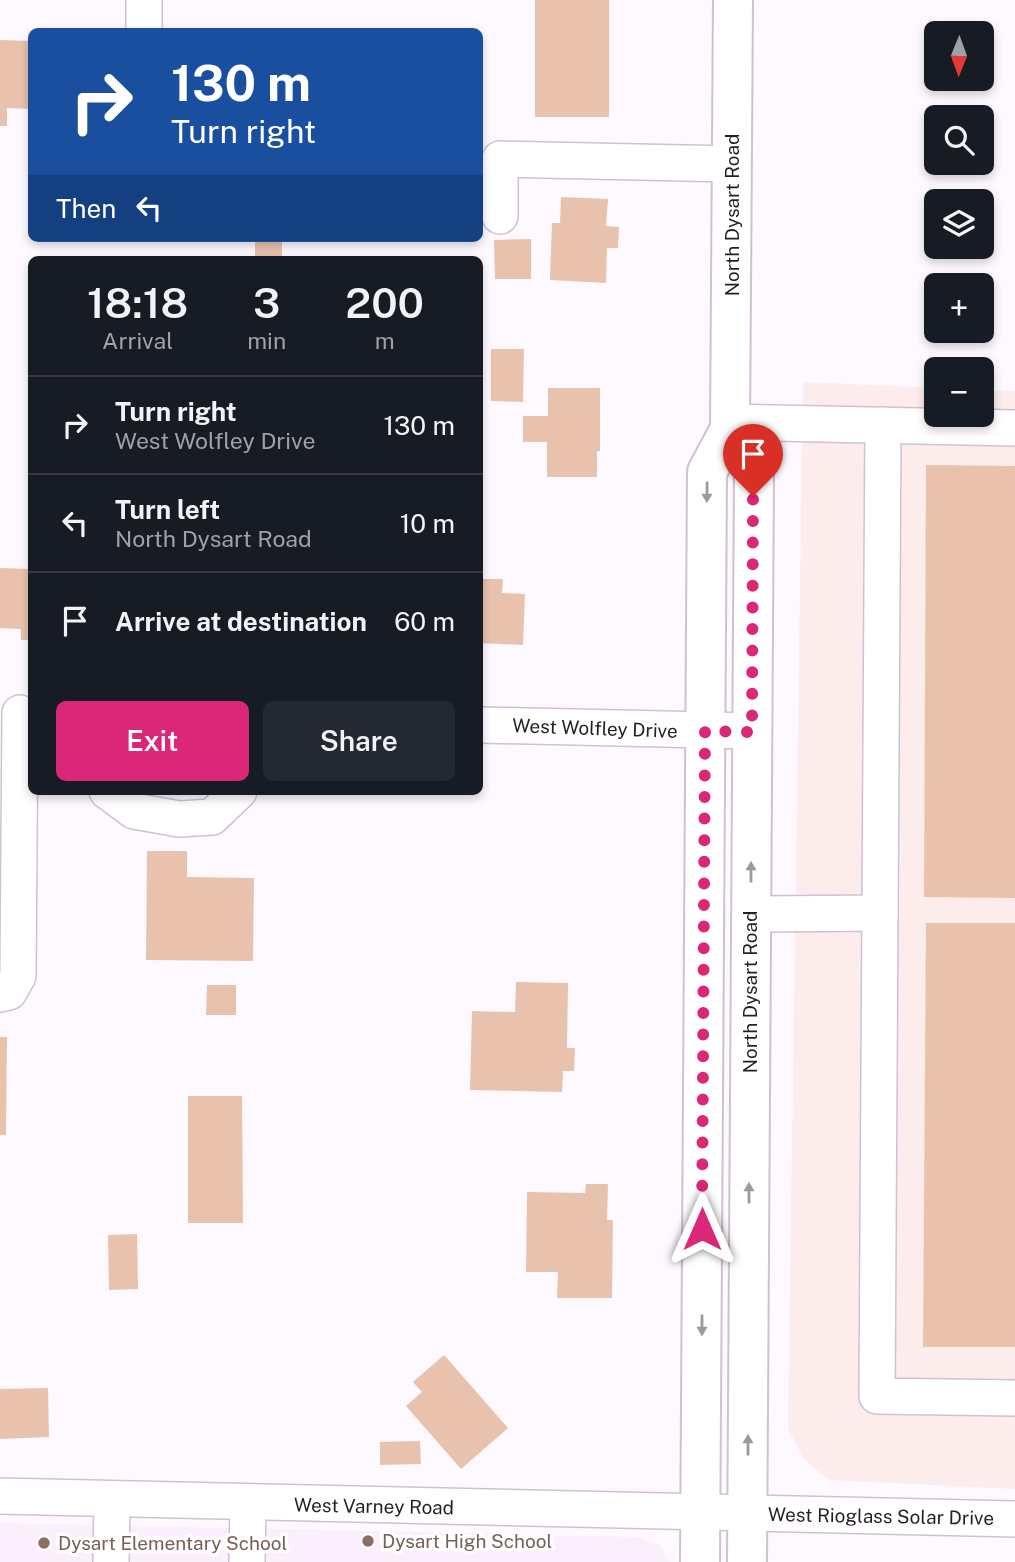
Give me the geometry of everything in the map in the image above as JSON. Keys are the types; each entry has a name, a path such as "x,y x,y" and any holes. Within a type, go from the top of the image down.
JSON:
{"main road":[{"name":"North Dysart Road","path":"700,1562 707,472 730,426 733,0"},
{"name":"North Dysart Road","path":"730,426 754,470 747,1562"}],"street":[{"path":"144,0 144,28"},
{"path":"500,216 500,159 732,164"},
{"path":"883,425 877,1396 1015,1398"},
{"path":"730,426 1015,428"},
{"path":"0,994 9,992 18,976 10,762 17,713"},
{"name":"West Wolfley Drive","path":"483,725 752,732"},
{"path":"112,795 134,811 179,820 212,817 235,795"},
{"path":"750,914 880,914"},
{"name":"West Varney Road","path":"0,1496 747,1514"},
{"path":"111,1499 111,1562"},
{"path":"247,1562 248,1503"},
{"name":"West Rioglass Solar Drive","path":"747,1514 1015,1519"}],"shaded area":[{"path":"803,382 924,387 924,427 994,427 994,390 1015,391 1015,1489 829,1480 803,1458 788,1428"},
{"name":"Dysart High School","path":"0,1523 637,1537 660,1545 669,1562 0,1562"}],"building":[{"path":"535,0 609,0 609,117 535,117"},
{"path":"0,40 28,41 28,109 7,108 7,126 0,126"},
{"path":"561,197 608,199 606,226 619,227 618,248 607,248 606,283 550,280 552,223 560,223"},
{"path":"531,239 531,279 495,279 494,240"},
{"path":"255,242 282,242 282,256 255,256"},
{"path":"491,349 524,349 523,402 491,401"},
{"path":"548,388 600,388 600,451 597,451 597,477 547,477 547,442 523,442 523,416 548,416"},
{"path":"926,465 1015,466 1015,898 924,897"},
{"path":"0,568 28,569 28,640 21,640 21,629 0,628"},
{"path":"483,579 503,579 502,593 525,594 523,645 483,643"},
{"path":"147,851 187,851 187,877 254,878 253,961 146,960"},
{"path":"926,923 1015,923 1015,1347 923,1347"},
{"path":"516,982 568,983 567,1048 575,1048 574,1071 563,1071 562,1092 470,1090 472,1011 515,1012"},
{"path":"207,985 236,985 236,1015 206,1015"},
{"path":"0,1037 7,1037 6,1135 0,1135"},
{"path":"188,1096 242,1096 243,1223 188,1223"},
{"path":"586,1184 608,1184 607,1220 613,1220 612,1298 557,1298 558,1272 526,1272 527,1192 585,1193"},
{"path":"137,1234 138,1289 109,1290 108,1235"},
{"path":"444,1355 508,1428 461,1469 406,1406 422,1392 413,1382"},
{"path":"48,1388 49,1437 0,1439 0,1389"},
{"path":"420,1441 421,1464 380,1465 380,1442"}],"place":[{"name":"Dysart High School","path":"368,1541"},
{"name":"Dysart Elementary School","path":"44,1543"}],"route":[{"path":"702,1229 705,731 752,732 753,496"}]}
